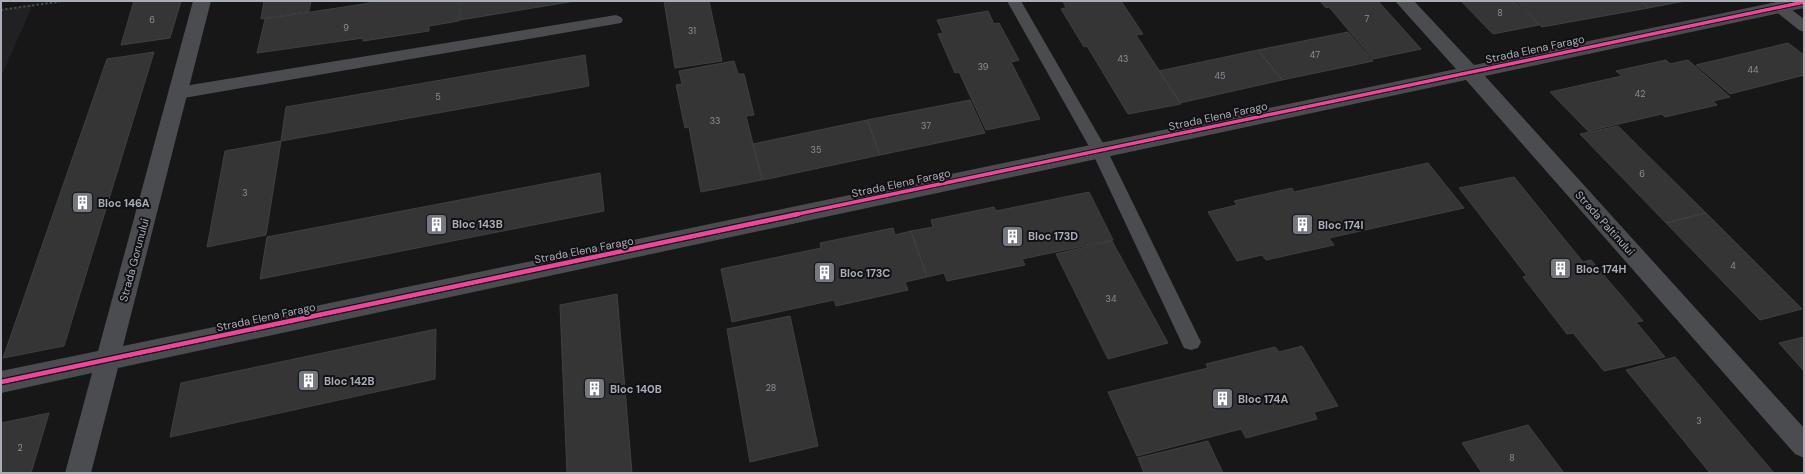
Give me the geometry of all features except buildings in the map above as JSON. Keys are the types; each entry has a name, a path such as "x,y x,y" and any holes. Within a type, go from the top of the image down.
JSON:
{"street":[{"name":"Strada Gorunului","path":"78,473 202,1"},
{"name":"Strada Paltinului","path":"1404,1 1470,72 1804,446"},
{"name":"Strada Elena Farago","path":"1,382 1470,72 1776,4 1804,2"}],"lane":[{"path":"1014,1 1099,150 1191,342"},
{"path":"1776,4 1804,27"},
{"path":"178,94 616,20"}],"path":[{"path":"1,10 63,1"}],"shaded area":[{"path":"33,4 1,77 1,9"}],"cycle path":[{"path":"1,382 1804,2"}],"place":[{"name":"Bloc 146A","path":"83,203"},
{"name":"Bloc 143B","path":"436,224"},
{"name":"Bloc 174I","path":"1303,225"},
{"name":"Bloc 173D","path":"1012,236"},
{"name":"Bloc 174H","path":"1560,269"},
{"name":"Bloc 173C","path":"824,273"},
{"name":"Bloc 142B","path":"308,381"},
{"name":"Bloc 140B","path":"594,389"},
{"name":"Bloc 174A","path":"1223,399"}]}
